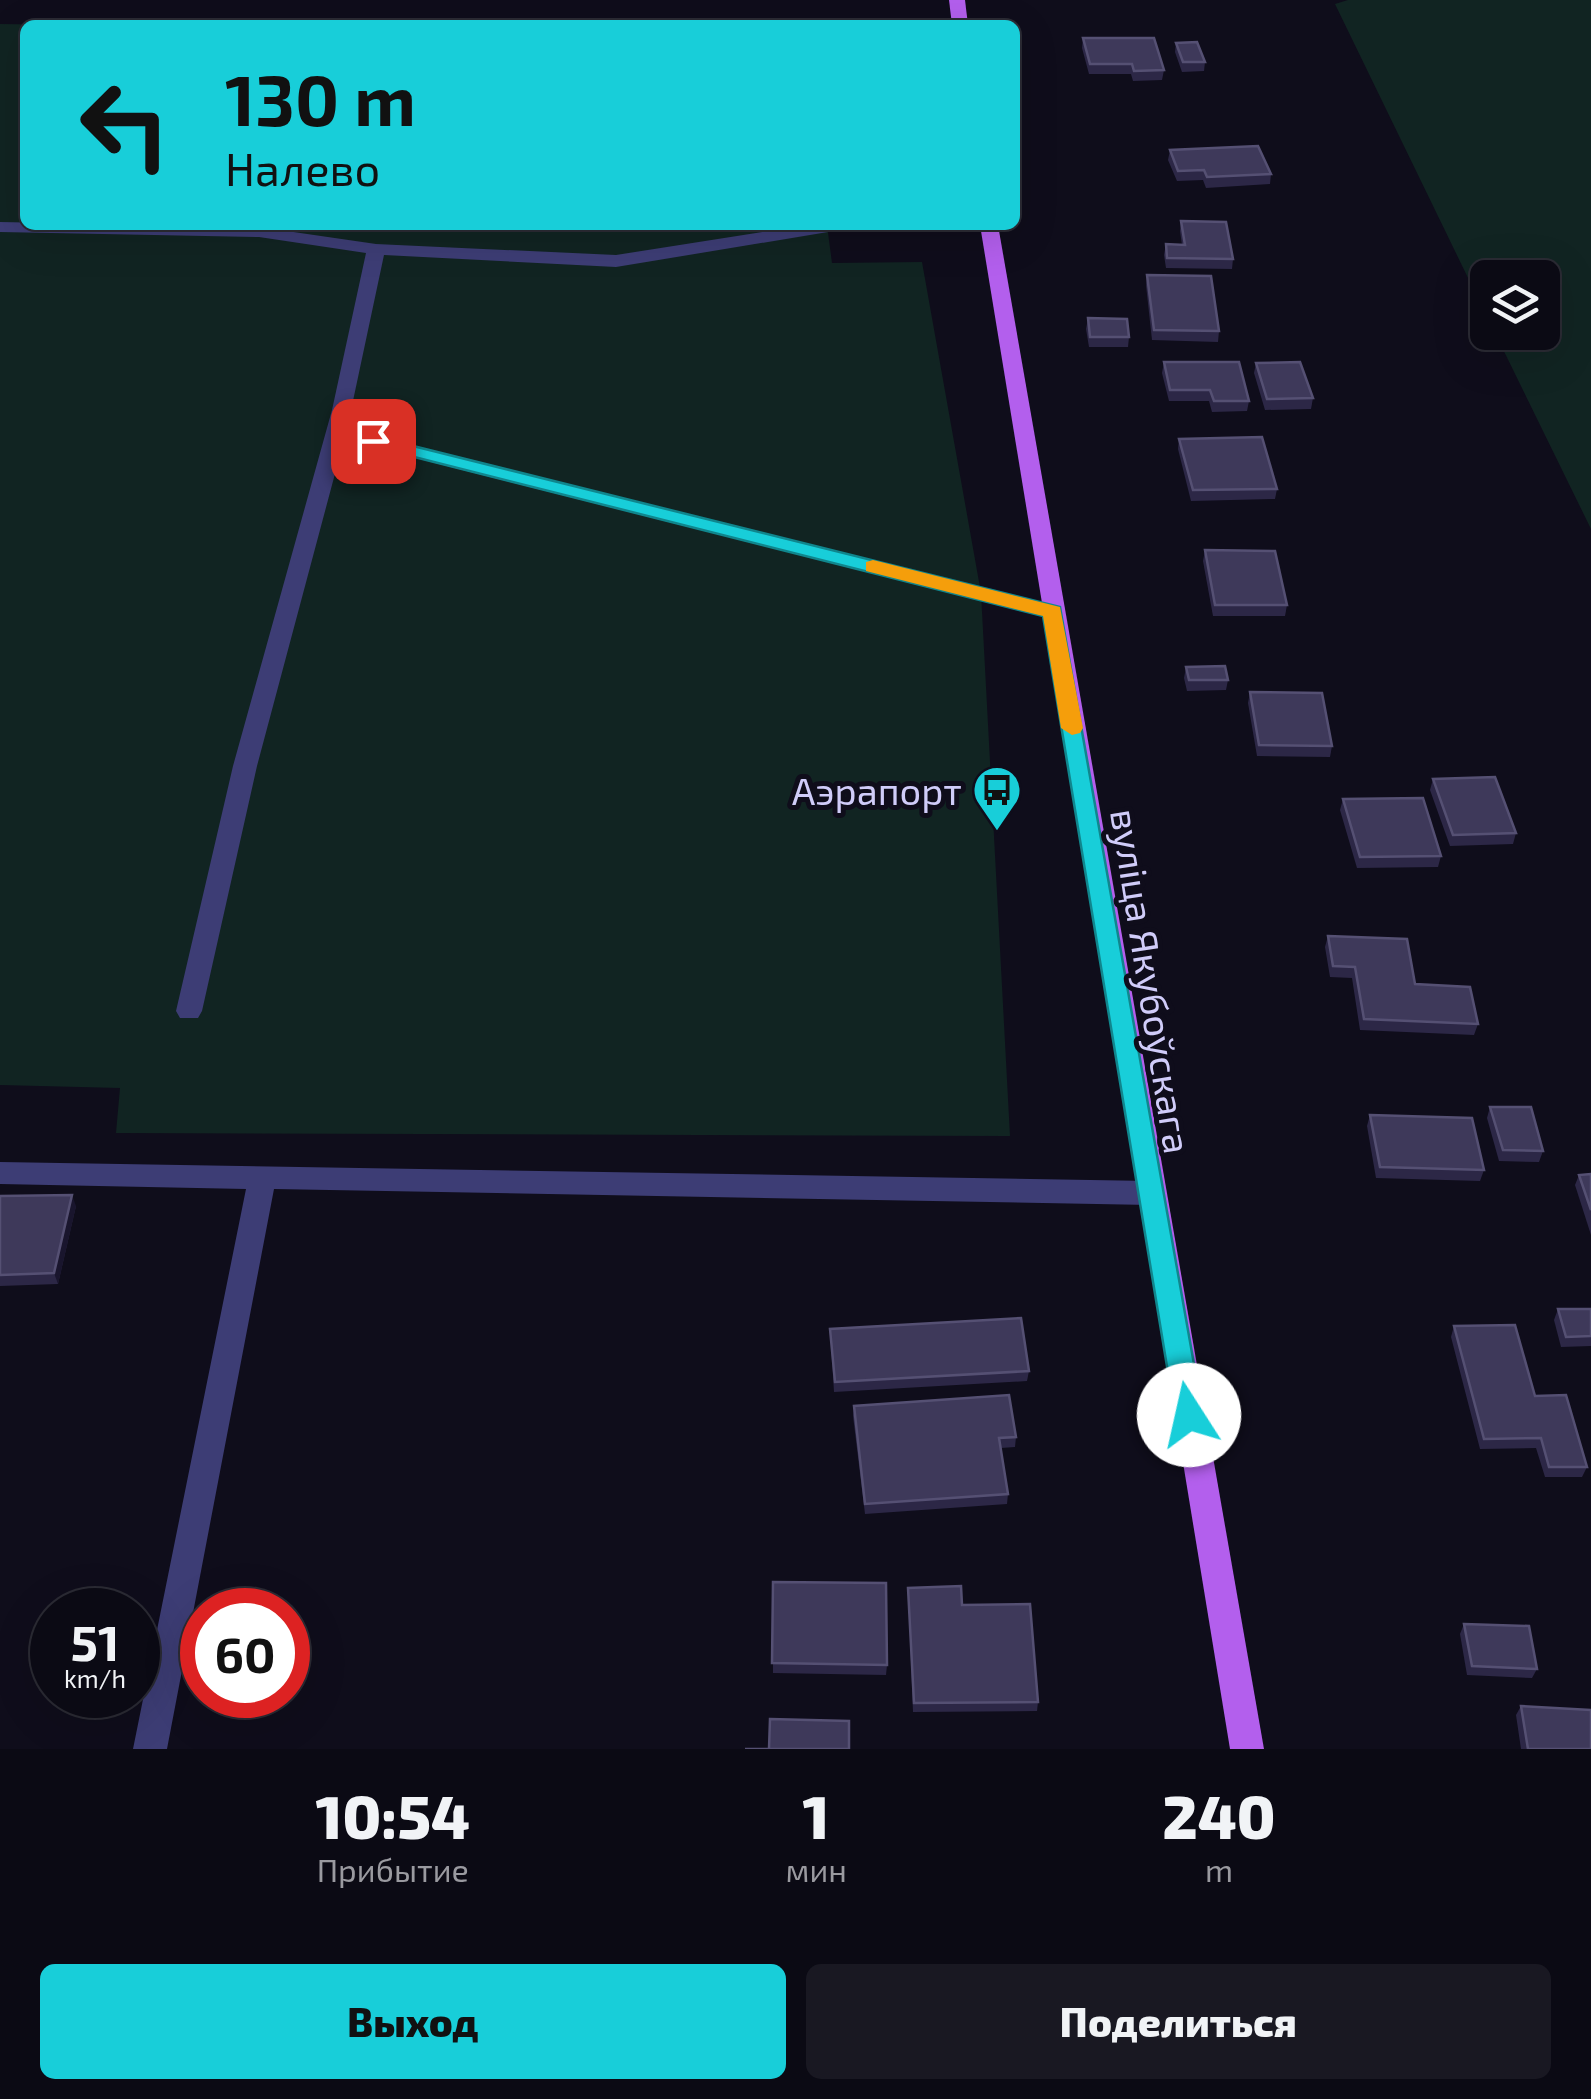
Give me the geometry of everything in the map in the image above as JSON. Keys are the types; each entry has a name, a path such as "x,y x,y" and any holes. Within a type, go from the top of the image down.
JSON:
{"main road":[{"name":"вуліца Якубоўскага","path":"990,230 1247,1749"}],"street":[{"path":"155,230 259,232 376,249 616,261 809,230"},
{"path":"188,1011 245,766 335,432 376,249"},
{"path":"335,432 1053,612"},
{"path":"0,1173 1150,1193"},
{"path":"150,1749 262,1180"}],"green space":[{"path":"1348,0 1591,0 1591,529 1503,350 1560,350 1560,260 1470,260 1470,282 1335,4"},
{"path":"0,24 20,24 20,230 828,230 832,263 922,262 981,593 1010,1136 116,1133 120,1088 0,1085"}],"building":[{"path":"1083,38 1154,38 1164,70 1134,71 1132,64 1090,64"},
{"path":"1197,42 1205,62 1183,62 1176,43"},
{"path":"1258,146 1271,174 1207,177 1204,170 1178,171 1170,150"},
{"path":"1181,221 1226,222 1233,259 1167,258 1166,244 1185,245"},
{"path":"1147,275 1211,276 1219,331 1154,330"},
{"path":"1088,318 1127,319 1129,337 1090,337"},
{"path":"1164,362 1239,362 1249,401 1214,401 1210,390 1170,390"},
{"path":"1300,362 1313,398 1267,399 1256,363"},
{"path":"1262,437 1277,489 1193,490 1179,439"},
{"path":"1205,550 1275,551 1287,605 1215,605"},
{"path":"1225,666 1228,680 1189,680 1186,667"},
{"path":"1250,692 1322,693 1332,746 1259,745"},
{"path":"1495,777 1516,833 1453,835 1433,779"},
{"path":"1423,798 1441,856 1360,857 1343,799"},
{"path":"1328,936 1407,939 1415,984 1470,987 1478,1024 1364,1019 1355,967 1333,966"},
{"path":"1490,1107 1531,1107 1543,1151 1503,1150"},
{"path":"1370,1115 1472,1118 1484,1170 1380,1167"},
{"path":"1591,1174 1591,1210 1579,1175"},
{"path":"72,1195 54,1273 0,1275 0,1196"},
{"path":"1558,1309 1591,1309 1591,1336 1566,1337"},
{"path":"1021,1318 1029,1371 835,1382 830,1329"},
{"path":"1515,1325 1535,1396 1566,1395 1587,1467 1549,1467 1541,1438 1484,1439 1454,1326"},
{"path":"1009,1395 1016,1437 999,1438 1008,1494 865,1504 854,1406"},
{"path":"773,1582 886,1583 887,1665 772,1663"},
{"path":"961,1586 962,1605 1030,1604 1038,1702 914,1703 908,1588"},
{"path":"1464,1624 1529,1626 1537,1669 1472,1666"},
{"path":"1521,1706 1591,1710 1591,1749 1528,1749"},
{"path":"770,1719 849,1721 849,1749 769,1749"}],"slow traffic":[{"path":"873,566 1053,612 1072,728"}],"place":[{"name":"Аэрапорт","path":"997,832"}],"route":[{"path":"373,441 1053,612 1189,1415"}]}
